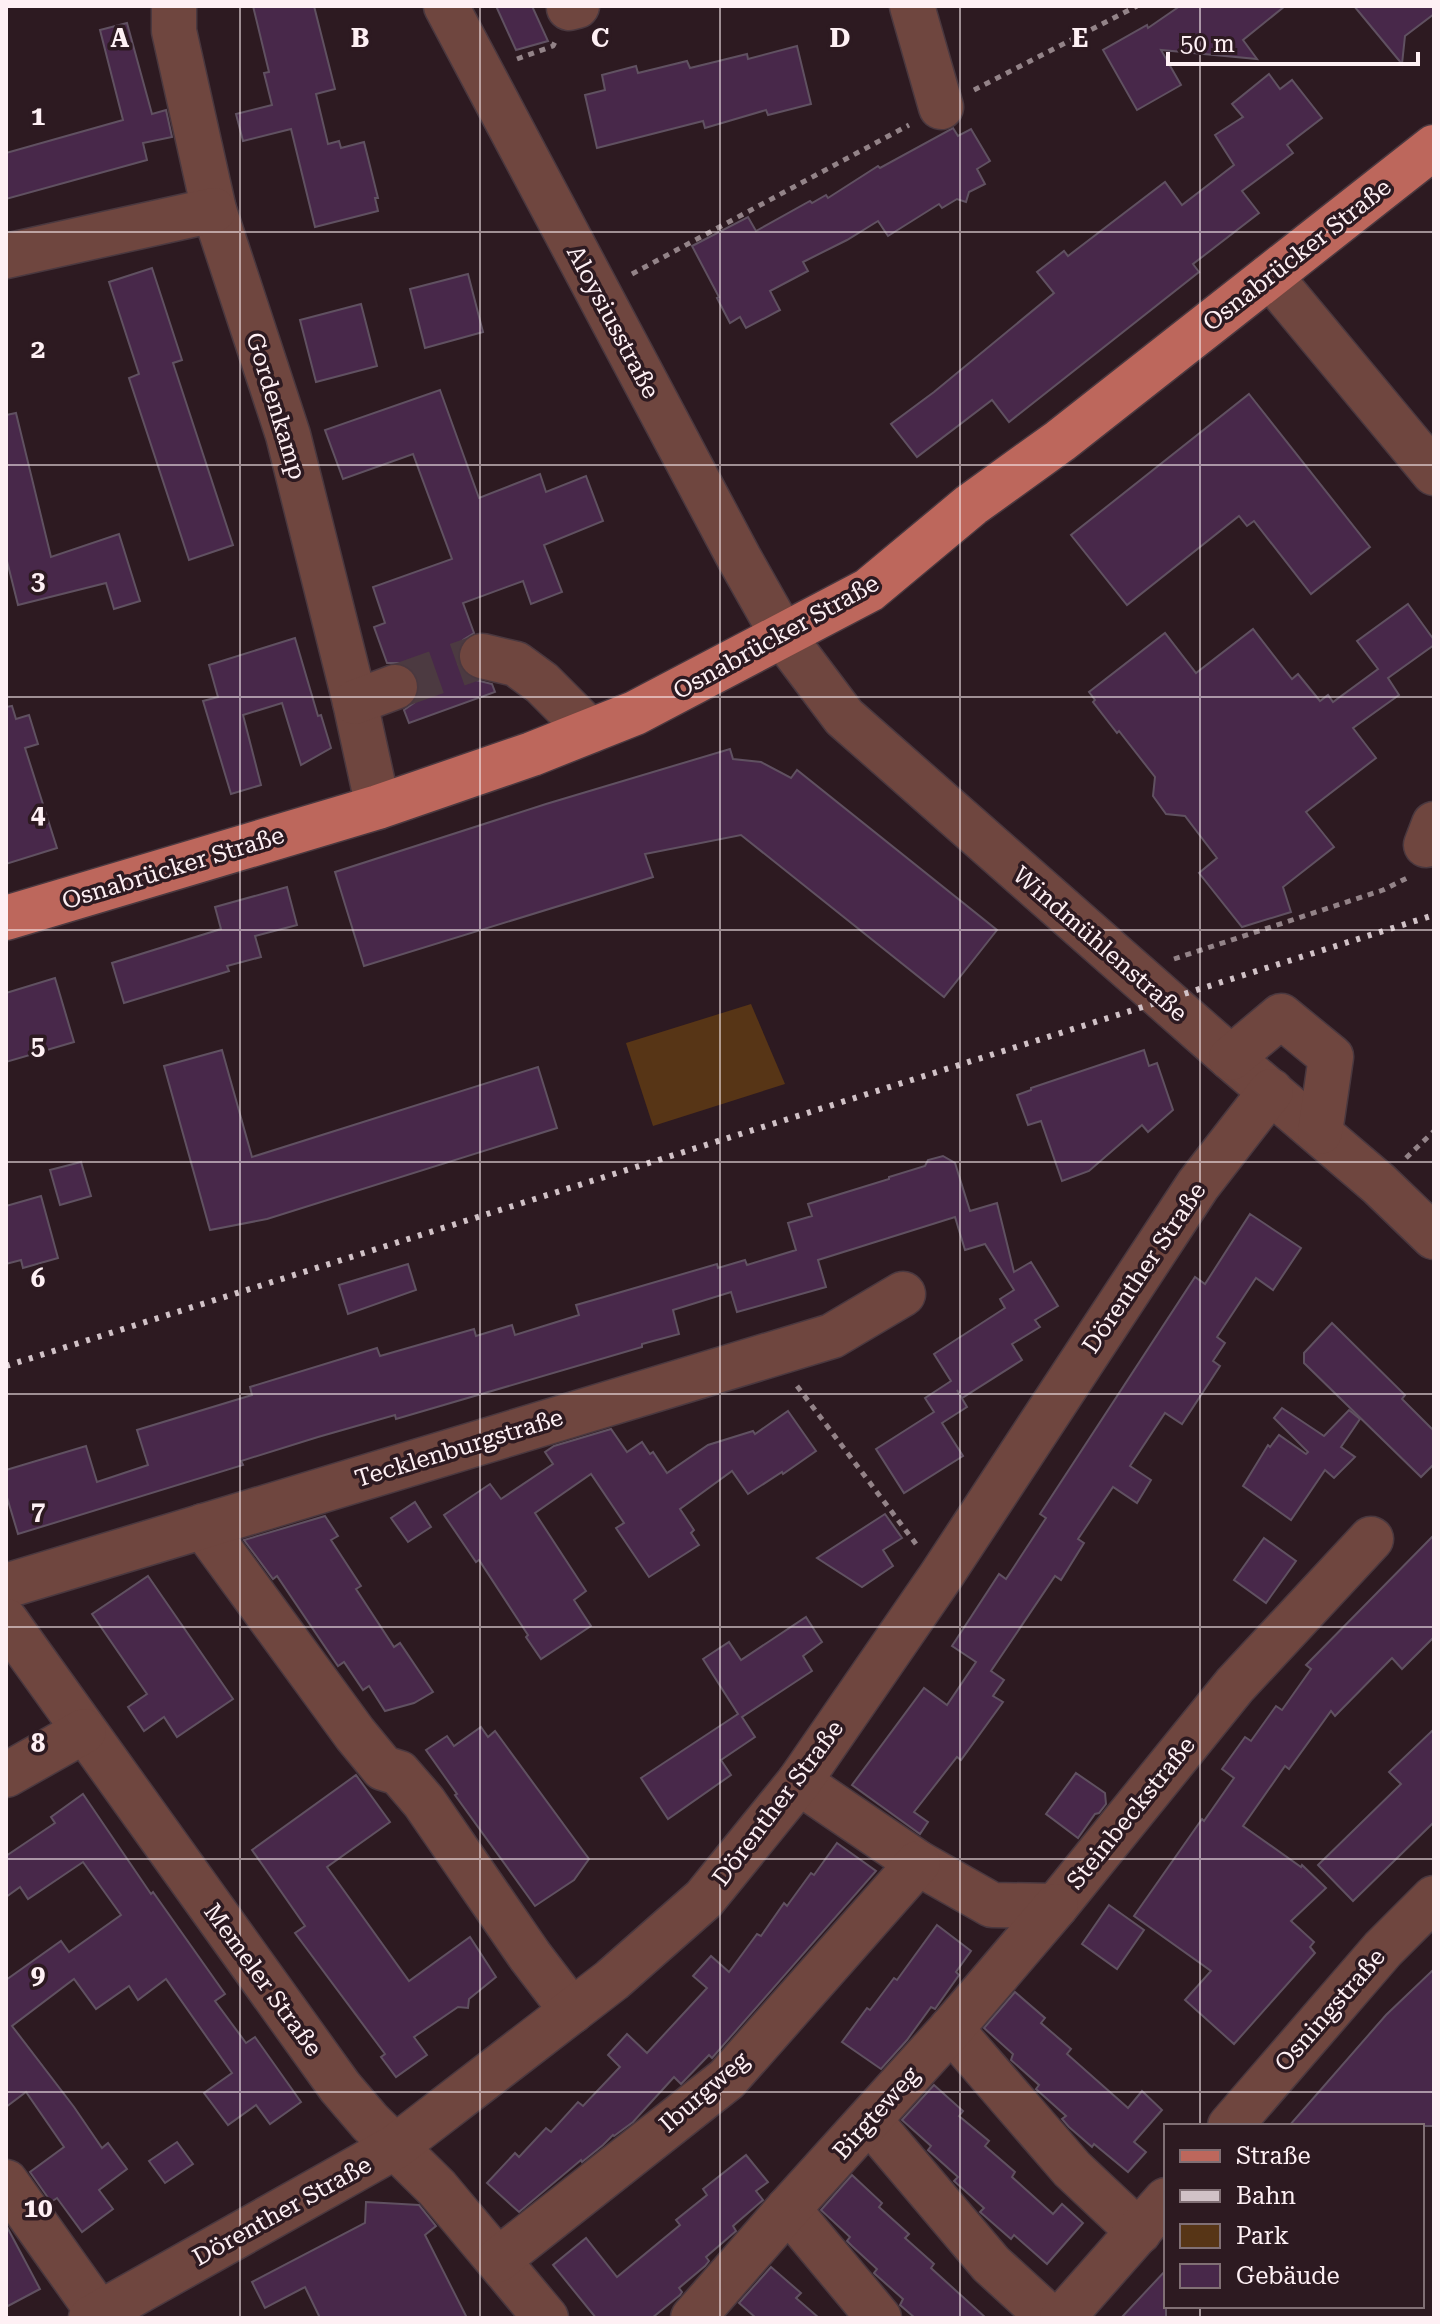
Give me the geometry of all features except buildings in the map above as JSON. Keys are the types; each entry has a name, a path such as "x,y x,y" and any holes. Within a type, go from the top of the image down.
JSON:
{"main road":[{"name":"Osnabrücker Straße","path":"6,918 378,807 590,731 635,713 869,590 971,505 1060,441 1434,147"}],"street":[{"name":"Gordenkamp","path":"174,6 174,31 214,210 288,435 378,807"},
{"name":"Aloysiusstraße","path":"446,6 783,636"},
{"path":"912,6 941,107"},
{"path":"6,256 214,210"},
{"path":"1270,276 1434,473"},
{"name":"Windmühlenstraße","path":"783,636 844,717 1231,1058 1320,1132 1434,1237"},
{"path":"482,656 516,664 542,683 590,731"},
{"path":"355,702 395,687"},
{"path":"1231,1058 1281,1016 1331,1057 1320,1132"},
{"name":"Dörenther Straße","path":"95,2316 395,2147 612,1980 704,1899 799,1782 941,1576 1198,1185 1271,1091"},
{"name":"Tecklenburgstraße","path":"6,1586 832,1336 903,1294"},
{"path":"203,1526 355,1734 383,1768 399,1773 424,1802 530,1956 572,2011"},
{"name":"Steinbeckstraße","path":"799,1782 918,1863 992,1905 1056,1906 1235,1685 1371,1539"},
{"name":"Memeler Straße","path":"6,1621 340,2087 370,2122 437,2188 546,2318"},
{"path":"6,1775 84,1731"},
{"name":"Iburgweg","path":"498,2260 727,2079 918,1863"},
{"name":"Osningstraße","path":"1232,2124 1383,1949 1434,1898"},
{"name":"Birgteweg","path":"707,2313 788,2209 870,2121 1056,1906"},
{"path":"951,2029 1072,2169 1152,2216 1062,2318"},
{"path":"870,2121 991,2264 1050,2318"},
{"path":"6,2182 95,2316"},
{"path":"788,2209 879,2318"}],"path":[{"path":"597,293 941,107 1137,6"},
{"path":"527,55 566,20"},
{"path":"1134,972 1383,890 1426,847"},
{"path":"772,1353 941,1576"}],"green space":[{"path":"751,1004 785,1084 653,1126 626,1043"}],"tunnel":[{"path":"395,687 482,656"}],"railway":[{"path":"6,1366 1434,915"}]}
